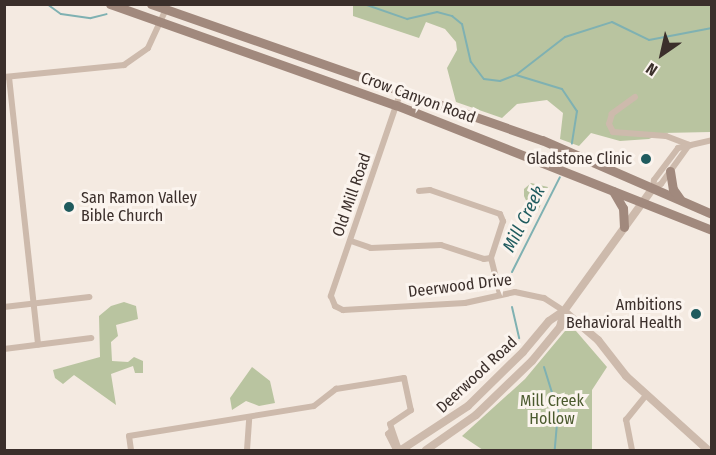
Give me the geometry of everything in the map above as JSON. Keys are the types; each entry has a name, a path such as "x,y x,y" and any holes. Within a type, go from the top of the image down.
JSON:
{"main road":[{"name":"Crow Canyon Road","path":"110,4 396,105 711,230"},
{"name":"Crow Canyon Road","path":"151,4 543,140 711,214"},
{"path":"670,171 674,189 682,201"},
{"path":"611,189 623,208 624,227"}],"street":[{"path":"38,344 7,77 124,65 148,48 166,9"},
{"name":"Old Mill Road","path":"335,306 331,296 401,91"},
{"path":"636,97 612,114 609,124 613,132 666,136 690,145"},
{"path":"653,188 654,180 678,148 711,140"},
{"path":"653,188 690,145"},
{"name":"Deerwood Road","path":"401,450 468,406 523,352 549,321 564,310 653,188"},
{"path":"419,191 430,190 500,214 504,221 491,258 500,293"},
{"path":"351,241 371,248 441,245 484,259 491,258"},
{"name":"Deerwood Drive","path":"335,306 343,310 465,303 500,293 544,298 564,310 598,340 646,395 708,450"},
{"path":"4,307 89,297"},
{"name":"Deerwood Road","path":"426,450 476,415 513,381 560,327 564,310"},
{"path":"4,349 91,338"},
{"path":"131,450 129,436 314,406 336,389 404,378 411,410 390,424 391,431"},
{"path":"632,450 626,420 646,395"},
{"path":"247,450 249,418"}],"green space":[{"path":"353,5 711,5 711,132 662,133 649,139 620,141 591,133 579,146 560,139 563,113 547,100 517,104 502,118 456,102 447,68 457,50 456,42 445,29 426,22 419,38 353,16"},
{"path":"531,183 548,187 538,211 530,209 524,196 524,189"},
{"path":"124,302 136,306 138,319 116,325 118,336 111,342 112,361 128,362 134,357 143,361 143,373 135,373 133,366 111,374 116,405 74,375 63,384 55,378 53,370 100,357 99,316 111,306"},
{"name":"Mill Creek Hollow","path":"565,331 576,331 607,367 592,390 592,450 483,450 462,436 525,379"},
{"path":"252,367 270,381 275,403 259,406 246,401 232,410 230,398"}],"waterway":[{"path":"47,4 61,14 91,18 107,14"},
{"path":"364,4 407,19 437,12 452,16 462,24 471,62 484,79 500,81 516,75 565,37 612,22 649,40 712,28"},
{"name":"Mill Creek","path":"516,75 562,89 577,111 572,144"},
{"name":"Mill Creek","path":"512,272 560,177"},
{"name":"Mill Creek","path":"512,307 519,338"},
{"name":"Mill Creek","path":"544,367 558,412 555,450"}],"place":[{"name":"Gladstone Clinic","path":"646,159"},
{"name":"San Ramon Valley Bible Church","path":"69,207"},
{"name":"Ambitions Behavioral Health","path":"696,314"}]}
